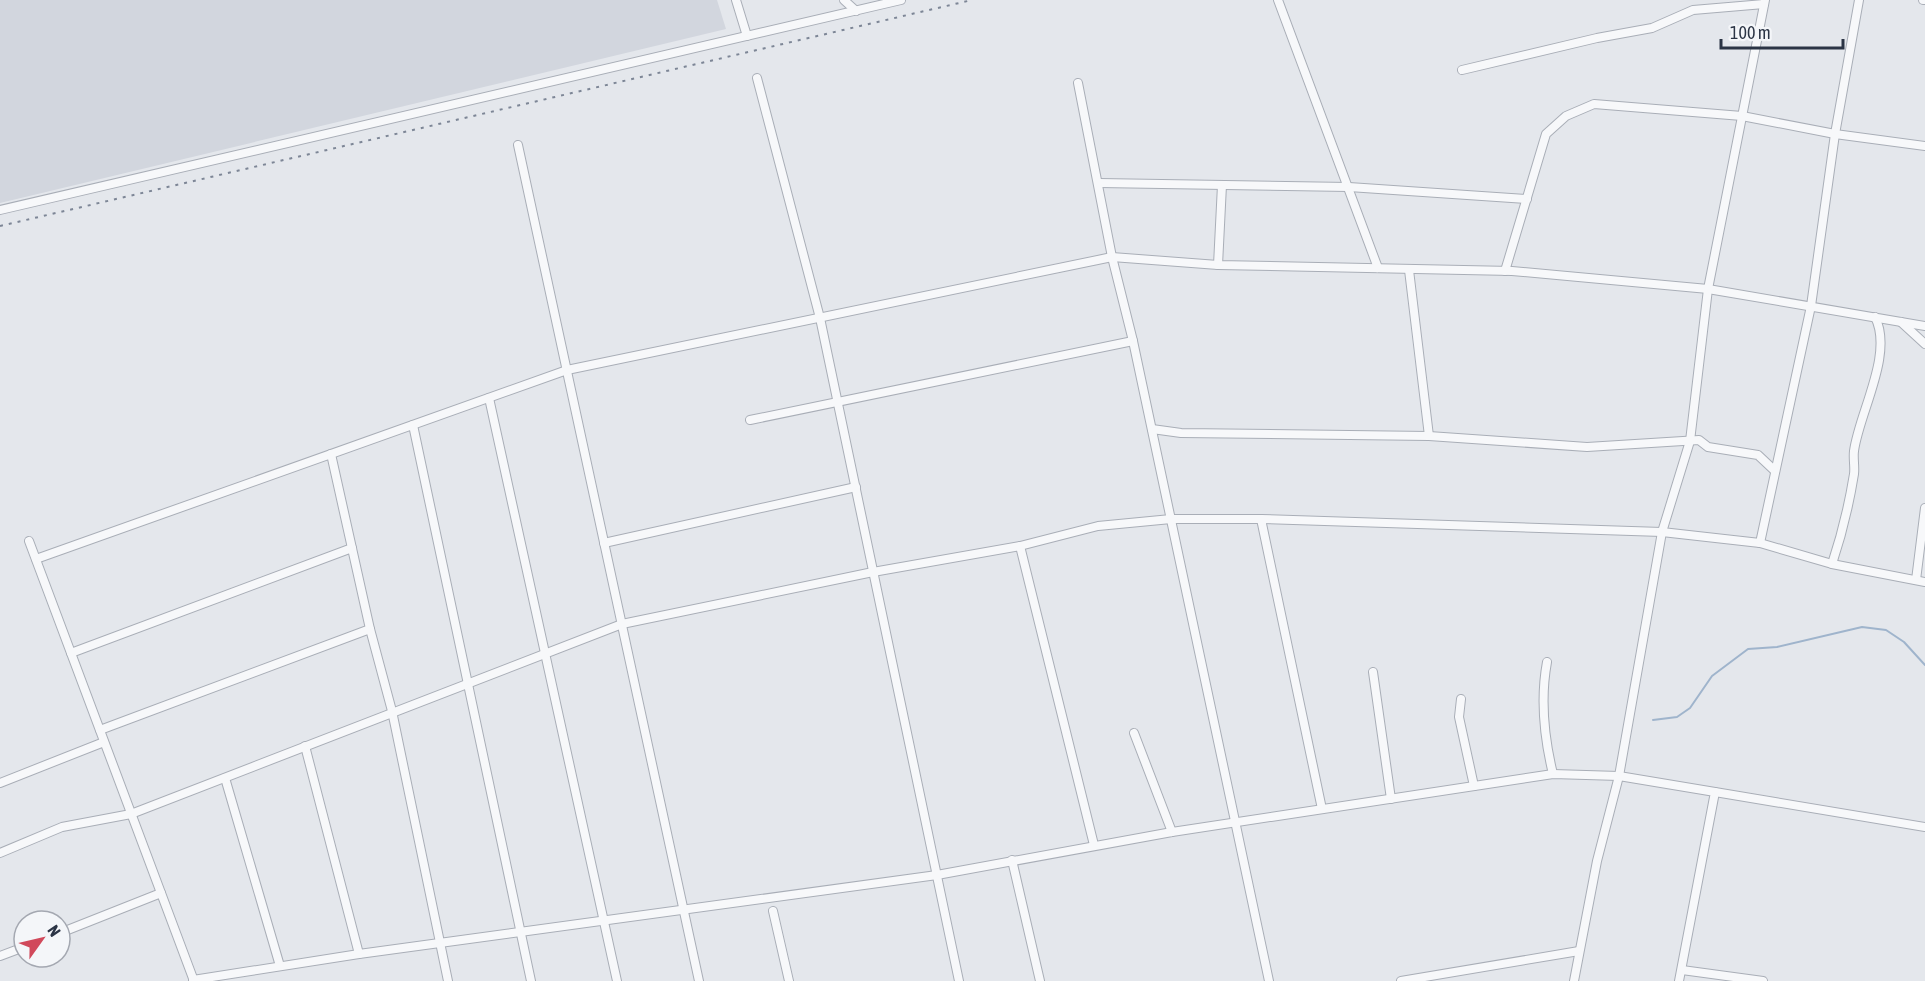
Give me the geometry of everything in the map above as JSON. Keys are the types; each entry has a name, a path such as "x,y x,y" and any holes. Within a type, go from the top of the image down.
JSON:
{"street":[{"path":"736,0 747,36"},
{"path":"844,0 856,11"},
{"path":"0,210 901,0"},
{"path":"1278,0 1378,268"},
{"path":"1760,543 1811,306 1835,134 1859,0"},
{"path":"1462,69 1597,38 1652,28 1693,10 1764,2 1708,289 1690,441 1662,532 1619,776 1597,861 1574,981"},
{"path":"757,78 820,318 959,981"},
{"path":"1078,83 1112,257 1133,341 1269,981"},
{"path":"1505,271 1546,134 1566,116 1594,104 1742,116 1835,134 1925,146"},
{"path":"518,145 699,981"},
{"path":"1099,183 1348,187 1527,199"},
{"path":"1218,265 1222,185"},
{"path":"36,559 567,370 1112,257 1218,265 1505,271 1708,289 1925,326"},
{"path":"1409,270 1429,436"},
{"path":"1832,564 1846,520 1854,471 1854,450 1881,346 1881,328 1875,317"},
{"path":"1901,321 1925,344"},
{"path":"750,420 1133,341"},
{"path":"489,398 616,981"},
{"path":"413,425 531,981"},
{"path":"1152,429 1180,433 1429,436 1587,447 1699,440 1708,447 1734,453 1752,453 1775,471"},
{"path":"331,454 370,629 392,711 448,981"},
{"path":"604,543 856,487"},
{"path":"0,853 62,827 131,814 392,711 468,685 622,624 873,572 1020,546 1098,526 1171,519 1261,519 1662,532 1760,543 1832,564 1920,581 1925,508"},
{"path":"1261,519 1322,809"},
{"path":"29,542 193,980 683,908 937,875 1172,832 1553,774 1619,776 1925,826"},
{"path":"1020,546 1094,845"},
{"path":"71,652 352,548"},
{"path":"100,730 370,629"},
{"path":"1547,662 1544,683 1544,739 1553,774"},
{"path":"1373,672 1391,799"},
{"path":"1461,699 1459,717 1474,786"},
{"path":"1134,733 1172,832"},
{"path":"0,783 104,742"},
{"path":"305,746 359,954"},
{"path":"225,778 280,966"},
{"path":"1679,981 1715,792"},
{"path":"1012,860 1040,981"},
{"path":"72,928 161,893"},
{"path":"772,911 789,981"},
{"path":"1401,981 1580,951"},
{"path":"1682,970 1727,978 1763,981"}],"shaded area":[{"path":"0,0 717,0 726,29 0,203"}],"waterway":[{"path":"1653,720 1677,717 1690,708 1712,676 1748,649 1777,647 1862,627 1886,630 1904,642 1925,665"}],"railway":[{"path":"0,226 972,0"}]}
